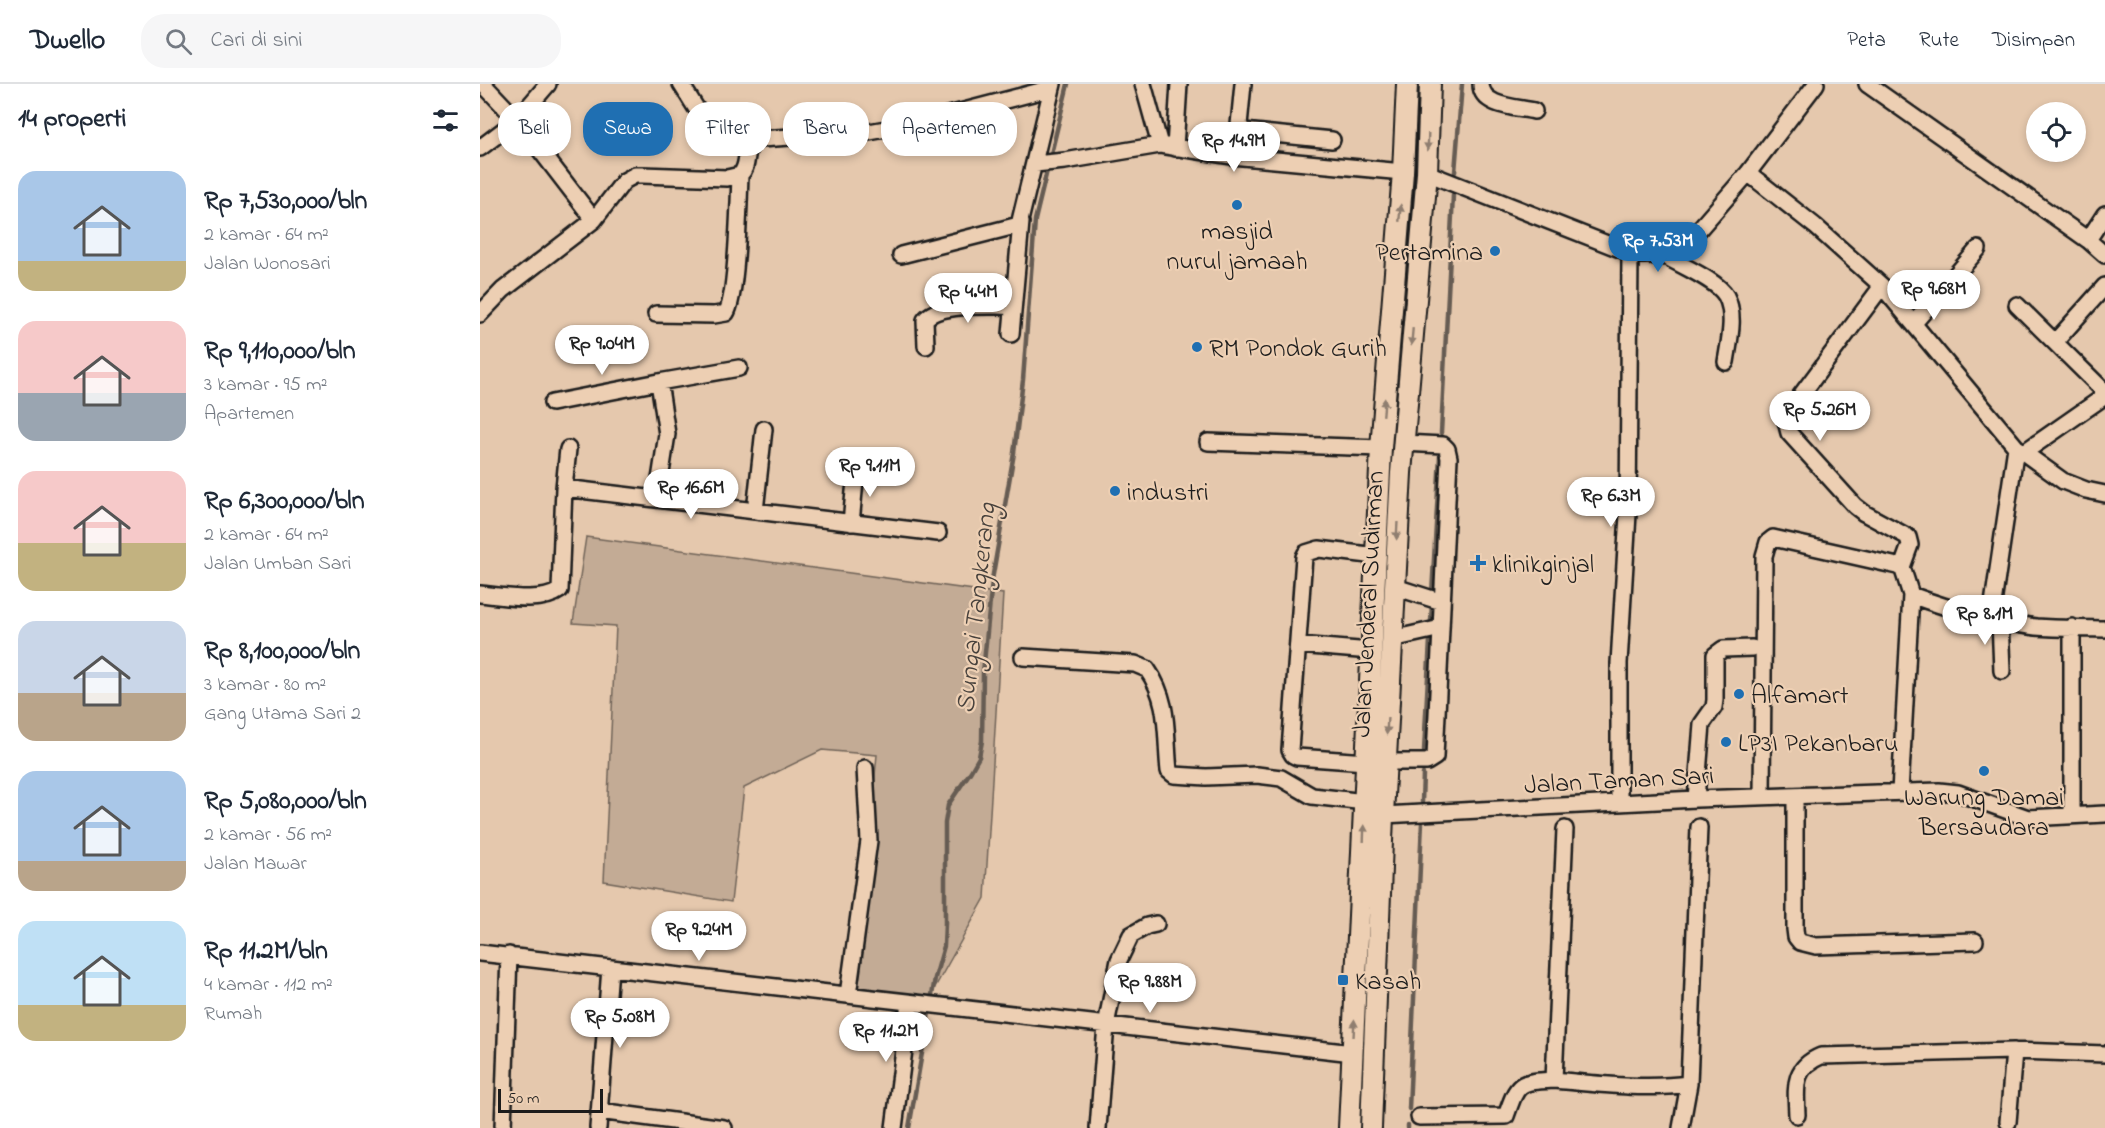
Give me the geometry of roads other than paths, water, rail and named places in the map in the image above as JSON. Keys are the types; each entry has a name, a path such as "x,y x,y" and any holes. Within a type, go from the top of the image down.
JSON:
{"main road":[{"name":"Jalan Jenderal Sudirman","path":"1371,1128 1383,814 1376,762 1371,651 1381,448 1403,172 1407,84"},
{"name":"Jalan Jenderal Sudirman","path":"1349,1128 1365,802 1376,762 1392,639 1403,443 1427,173 1430,84"}],"street":[{"path":"483,84 500,102"},
{"path":"532,102 548,84"},
{"path":"681,84 692,102"},
{"path":"1143,84 1168,146"},
{"path":"1168,146 1179,84"},
{"path":"1243,84 1239,125 1244,131 1332,140"},
{"path":"1480,84 1480,91 1486,98 1534,111"},
{"path":"1868,84 2088,240 2105,255"},
{"path":"480,314 503,290 594,220 624,181 635,175 727,178 740,175 745,170 750,145 760,139 869,132 914,124 1052,86 1021,222 1011,334"},
{"path":"1667,257 1688,242 1748,173 1811,86"},
{"path":"480,148 498,134"},
{"path":"1035,164 1168,146 1232,156 1403,172"},
{"path":"545,156 594,220"},
{"path":"1427,173 1630,253 1667,257 1714,284 1726,296 1730,317 1726,362"},
{"path":"1748,173 1815,226 1882,286 2020,450 2063,481 2105,494"},
{"path":"656,314 714,315 726,313 733,284 740,175"},
{"path":"2088,240 2105,214"},
{"path":"901,255 1016,226 1021,222"},
{"path":"1914,322 1978,249"},
{"path":"1619,802 1619,663 1628,514 1630,253"},
{"path":"1882,286 1794,404 1786,421 1789,433 1855,506 1908,537 1910,545 1902,567 1911,595 1900,792"},
{"path":"2055,342 2105,286"},
{"path":"2002,671 1996,619 2020,450 2105,394 2017,305"},
{"path":"926,346 925,320 931,314 955,308 1013,306"},
{"path":"552,403 739,368"},
{"path":"657,499 667,434 659,382"},
{"path":"755,511 764,429"},
{"path":"1208,442 1381,448"},
{"path":"1377,556 1318,549 1306,553 1304,557 1291,753 1297,757 1376,762 1427,762 1435,757 1434,630 1449,453 1443,445 1403,443"},
{"path":"480,594 534,598 546,597 560,590 568,449"},
{"path":"851,523 856,471"},
{"path":"564,488 938,533"},
{"path":"1762,796 1764,556 1768,542 1773,538 1902,567"},
{"path":"1395,587 1436,600"},
{"path":"1911,595 1940,605 2037,627 2105,629"},
{"path":"2072,627 2072,816"},
{"path":"1392,639 1434,630"},
{"path":"1298,645 1371,651"},
{"path":"1696,799 1702,724 1708,712 1714,707 1715,700 1715,656 1723,649 1752,648"},
{"path":"1023,657 1135,664 1147,669 1162,698 1167,727 1169,771 1174,775 1206,777 1257,775 1281,778 1312,796 1365,802"},
{"path":"848,995 869,841 866,768"},
{"name":"Jalan Taman Sari","path":"1383,814 1762,796 1939,791 1958,793 2028,818 2105,814"},
{"path":"1795,796 1795,929 1796,937 1800,942 1816,946 1975,941"},
{"path":"1681,1128 1689,1084 1699,827"},
{"path":"1554,1080 1565,829"},
{"path":"1098,1128 1106,1025 1119,960 1127,940 1137,930 1156,924"},
{"path":"480,953 1353,1053"},
{"path":"502,1128 509,955"},
{"path":"598,1128 610,968"},
{"path":"894,1128 913,1003"},
{"path":"2008,1122 2014,1051"},
{"path":"1797,1115 1796,1089 1801,1069 1808,1061 1821,1056 2014,1051 2105,1054"},
{"path":"1419,1117 1506,1122 1515,1090 1521,1084 1530,1081 1554,1080 1671,1087 1689,1084"},
{"path":"599,1111 724,1128"}],"waterway":[{"name":"Sungai Tangkerang","path":"909,1128 935,978 944,946 945,823 948,805 979,757 982,741 983,673 992,580 1014,453 1023,380 1035,220 1068,84"},
{"path":"1455,172 1462,84"},
{"path":"1441,433 1453,195"},
{"path":"1432,594 1440,456"},
{"path":"1424,751 1432,603"},
{"path":"1422,802 1423,774"},
{"path":"1409,1109 1422,822"}],"place":[{"name":"masjid nurul jamaah","path":"1237,205"},
{"name":"Pertamina","path":"1495,251"},
{"name":"RM Pondok Gurih","path":"1197,347"},
{"name":"industri","path":"1115,491"},
{"name":"klinikginjal","path":"1478,563"},
{"name":"Alfamart","path":"1739,694"},
{"name":"LP3I Pekanbaru","path":"1726,742"},
{"name":"Warung Damai Bersaudara","path":"1984,771"},
{"name":"Kasah","path":"1343,980"}]}
